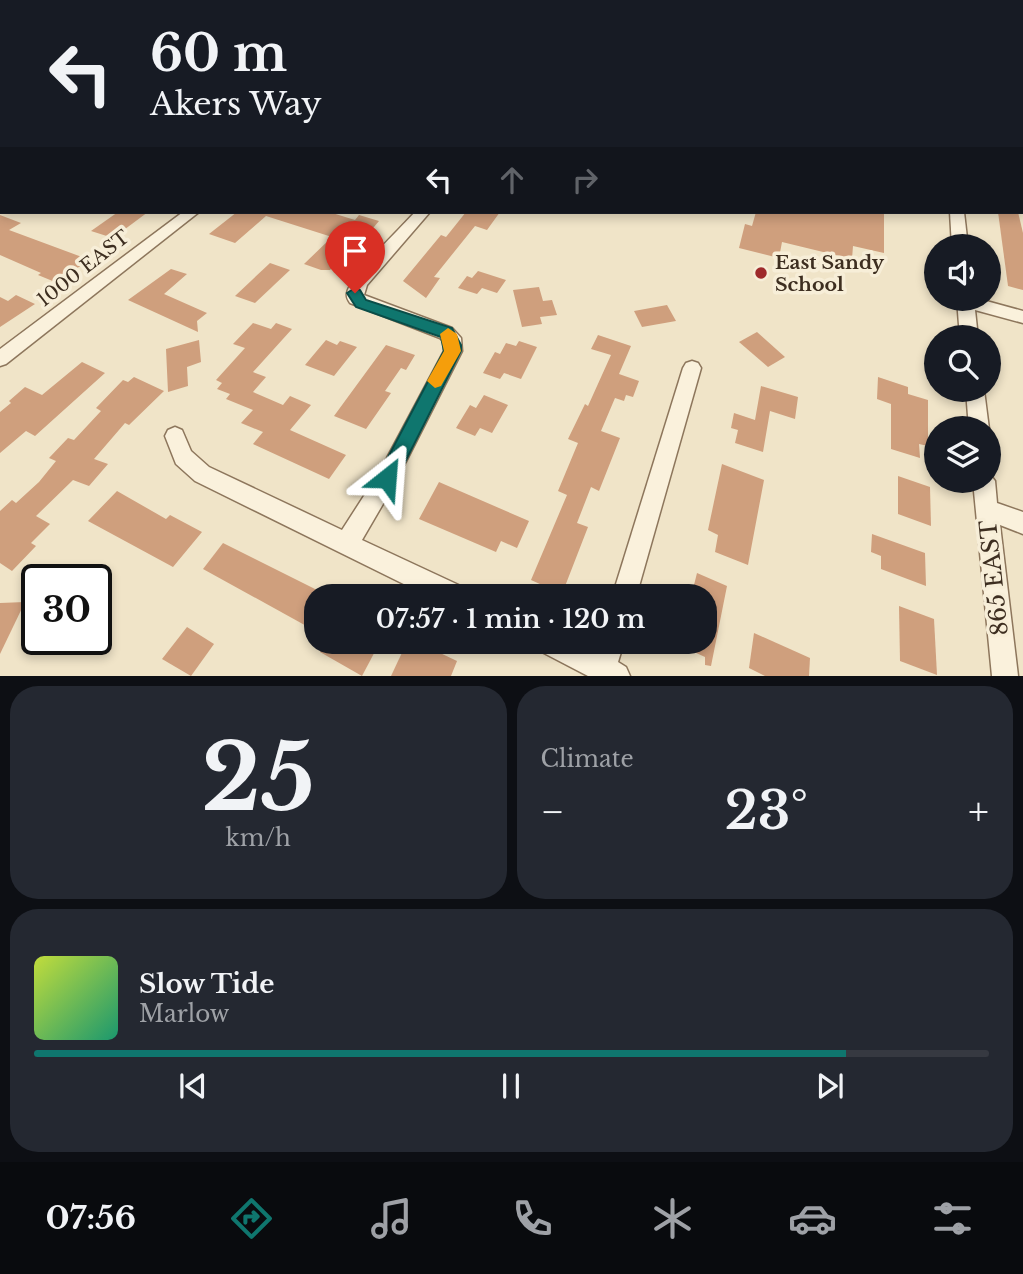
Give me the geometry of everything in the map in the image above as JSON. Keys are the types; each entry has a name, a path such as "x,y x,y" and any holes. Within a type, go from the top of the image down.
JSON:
{"street":[{"name":"1000 EAST","path":"0,359 189,214"},
{"path":"347,543 387,478 453,351 452,338 446,332 356,299 356,287 416,214"},
{"path":"957,214 959,234"},
{"path":"1001,311 1023,317"},
{"path":"628,584 692,368"},
{"path":"175,436 183,457 202,474 430,584"},
{"name":"865 EAST","path":"985,493 1005,676"},
{"path":"987,510 1023,523"},
{"path":"573,654 610,672 611,654"}],"building":[{"path":"115,214 145,214 113,238 91,231"},
{"path":"234,214 336,214 355,220 359,215 379,221 343,264 338,262 330,270 304,264 332,237 266,216 235,243 209,234"},
{"path":"464,214 499,214 487,230 475,226 434,277 440,278 426,298 403,281 441,235 446,237"},
{"path":"755,214 884,214 884,253 853,246 852,259 782,242 779,258 739,248 745,224 752,226"},
{"path":"998,214 1018,214 1023,233 1023,290 1008,286"},
{"path":"0,215 21,223 9,230 90,260 55,282 38,275 41,273 0,255"},
{"path":"270,263 290,270 255,303 235,296"},
{"path":"171,269 187,274 164,294 207,313 197,321 198,332 128,300"},
{"path":"478,271 506,280 497,293 482,288 477,294 458,288 467,276 472,278"},
{"path":"539,287 543,301 552,300 557,315 540,317 542,324 522,327 513,290"},
{"path":"16,295 35,304 0,327 0,297 8,301"},
{"path":"667,305 676,321 642,327 634,311"},
{"path":"253,323 271,329 276,323 292,329 253,372 266,377 253,392 283,405 290,396 311,405 290,430 346,455 329,479 253,444 263,432 241,423 253,410 226,399 230,394 217,389 222,383 216,380 245,348 233,344"},
{"path":"757,332 785,357 768,367 739,342"},
{"path":"598,335 631,346 619,374 639,381 633,397 626,395 624,401 615,398 601,431 620,438 599,491 591,487 577,523 588,527 566,584 540,584 531,580 567,495 558,491 578,443 568,439 585,404 588,406 611,355 591,349"},
{"path":"199,340 201,362 187,367 188,386 168,392 166,349"},
{"path":"326,340 337,345 340,341 357,347 334,376 305,365"},
{"path":"519,341 537,347 521,379 504,373 500,379 483,373 495,352 500,354 506,343 516,346"},
{"path":"386,345 415,355 406,370 401,368 385,391 391,393 366,429 334,416"},
{"path":"82,362 105,373 35,436 26,431 0,453 0,412 11,403 9,401 25,387 42,395"},
{"path":"134,377 164,391 129,425 125,423 94,459 108,464 89,486 73,480 36,516 50,524 31,543 36,546 12,571 0,563 0,511 12,500 16,503 39,482 56,461 49,458 68,438 74,440 101,411 96,408 123,380 128,382"},
{"path":"878,377 908,387 908,394 928,402 928,416 924,416 924,445 919,444 920,458 891,449 891,404 877,399"},
{"path":"761,386 798,397 795,419 770,411 763,452 735,443 738,430 731,428 734,413 755,420"},
{"path":"484,395 508,405 492,433 480,428 475,436 456,428 470,405 476,408"},
{"path":"722,464 764,480 748,565 715,552 718,535 708,530"},
{"path":"898,476 924,485 924,493 930,493 931,526 898,514"},
{"path":"439,482 529,521 517,548 501,541 496,552 419,519"},
{"path":"117,491 166,519 170,515 202,532 173,567 88,521"},
{"path":"872,534 925,553 926,586 881,569 881,556 871,552"},
{"path":"223,543 305,584 304,625 203,569"},
{"path":"697,573 727,586 717,636 717,584 694,584"},
{"path":"21,602 21,610 0,654 0,603"},
{"path":"899,606 934,619 937,675 900,661"},
{"path":"187,627 214,644 191,676 162,659"},
{"path":"754,633 810,658 809,676 765,676 749,668"},
{"path":"324,654 374,654 362,676"},
{"path":"401,654 442,654 457,661 451,676 391,676"},
{"path":"698,654 713,654 711,666 705,665 705,657"}],"slow traffic":[{"path":"435,381 453,351 452,338 448,334"}],"place":[{"name":"East Sandy School","path":"761,273"}],"route":[{"path":"355,293 356,299 361,303 446,332 452,338 453,351 432,386 387,478"}]}
